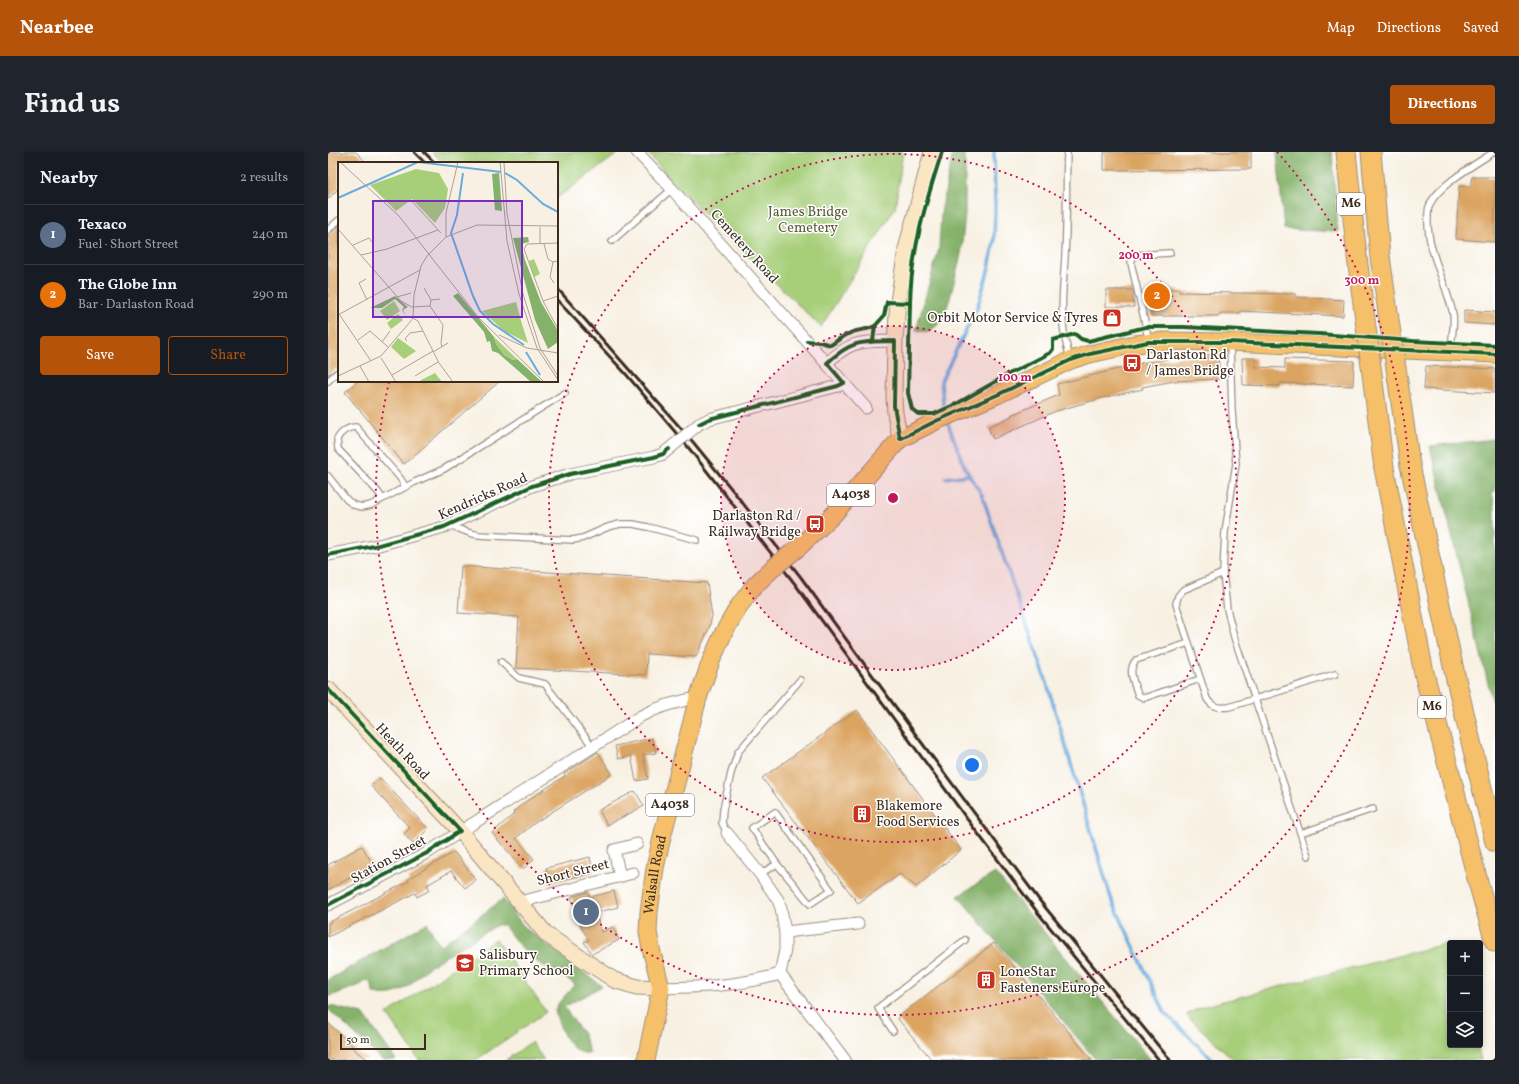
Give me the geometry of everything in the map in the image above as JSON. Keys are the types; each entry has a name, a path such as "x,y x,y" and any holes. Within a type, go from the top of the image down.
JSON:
{"highway":[{"name":"M6","path":"1346,152 1357,256 1384,468 1424,674 1495,942"},
{"name":"M6","path":"1371,152 1380,256 1410,465 1454,675 1495,842"}],"main road":[{"name":"A4038","path":"900,439 936,421 997,395 1071,360 1090,354 1148,342 1230,342 1495,354"},
{"name":"Walsall Road","path":"646,1060 661,988 648,932 651,892 663,832 698,698 711,661 724,632 754,585 799,547 833,515 900,439"}],"street":[{"name":"Cemetery Road","path":"637,152 672,189 866,408"},
{"path":"900,439 895,414 894,341 898,302 906,249 932,152"},
{"path":"827,364 849,346 859,342 894,341"},
{"name":"Kendricks Road","path":"328,555 379,544 448,525 532,486 570,474 654,457 662,454 699,424 709,419 838,386 844,383"},
{"name":"Heath Road","path":"328,689 460,831 547,935 614,980 637,987 661,988"},
{"name":"Station Street","path":"328,905 427,853 655,708 677,701 698,698"},
{"path":"727,832 760,874 778,900 781,908 785,932 785,950 780,974 845,1060"},
{"path":"620,877 614,850 637,844"},
{"name":"Short Street","path":"520,902 633,873"},
{"path":"785,932 858,924"},
{"path":"661,988 729,985 757,981 780,974"}],"lane":[{"path":"1066,152 1066,237 1062,313 1064,337 1071,360"},
{"path":"1451,352 1453,315 1435,260 1427,227 1429,206 1452,179 1494,152"},
{"path":"612,241 672,189"},
{"path":"328,230 338,221"},
{"path":"1148,342 1131,259 1134,255 1140,254 1170,253"},
{"path":"1230,342 1232,411 1236,464 1225,532 1223,574 1227,608 1234,637 1308,856"},
{"path":"328,381 338,372"},
{"path":"328,476 347,500 354,505 362,507 370,505 406,486 444,469 565,393"},
{"path":"382,498 338,449 337,439 339,435 349,428 356,427 406,486"},
{"path":"448,525 479,535 572,540 583,538 608,527 620,524 633,524 697,540"},
{"path":"1223,574 1194,584 1183,590 1178,596 1176,604 1200,679 1207,699 1211,705 1218,708 1229,707 1256,700 1334,674"},
{"path":"1189,643 1136,660 1130,670 1138,695 1144,698 1200,679"},
{"path":"501,662 519,678 545,684 593,747"},
{"path":"727,832 722,823 723,810 731,773 738,752 800,680"},
{"path":"1301,833 1373,809"},
{"path":"775,812 831,890 810,904 777,864 752,828 775,812"},
{"path":"760,874 777,864"},
{"path":"894,1031 878,1008 965,940"}],"green space":[{"path":"432,152 620,152 558,197 558,162 442,162"},
{"name":"James Bridge Cemetery","path":"647,152 903,152 895,208 821,327 677,187"},
{"path":"953,152 965,152 965,213 961,254 949,302 941,322 929,332 916,330 939,249 941,213"},
{"path":"1277,152 1332,152 1338,232 1284,229"},
{"path":"1495,439 1495,492 1492,493 1495,508 1495,712 1430,446"},
{"path":"995,873 1151,1060 1096,1060 958,896"},
{"path":"503,899 525,928 602,986 564,1007 583,1034 590,1053 583,1053 576,1050 566,1040 555,1011 557,1005 575,984 539,963 527,953 504,925 497,925 446,956 425,970 408,986 400,991 387,994 373,993 372,985 368,980 360,985 328,997 328,980 427,923 440,946"},
{"path":"496,939 546,1012 476,1060 419,1060 387,1014"},
{"path":"1447,943 1447,1048 1478,1048 1481,1060 1234,1060 1186,1015 1201,1007"},
{"path":"330,1006 363,1014 396,1060 382,1060 328,1009"},
{"path":"531,1042 544,1060 506,1060"}],"building":[{"path":"328,152 356,152 366,162 338,162 338,189 328,199"},
{"path":"1104,152 1251,152 1251,169 1104,170"},
{"path":"1472,177 1495,177 1495,242 1456,239 1459,186 1470,187"},
{"path":"338,227 338,368 328,375 328,235"},
{"path":"1151,289 1179,289 1179,292 1296,294 1296,297 1344,300 1343,316 1240,311 1240,313 1220,313 1220,316 1151,316"},
{"path":"1106,290 1133,290 1134,307 1106,307"},
{"path":"1464,310 1495,312 1495,325 1464,323"},
{"path":"1218,354 1220,379 1174,381 1142,387 1143,389 1102,398 1056,411 993,439 988,427 1012,416 1011,415 1059,395 1057,384 1142,363 1180,357"},
{"path":"1242,358 1255,358 1256,367 1285,368 1285,359 1354,361 1353,386 1280,383 1280,386 1243,385"},
{"path":"1426,366 1495,369 1495,393 1424,389"},
{"path":"357,382 499,382 404,464 345,392"},
{"path":"461,566 707,583 712,616 709,628 696,657 647,654 646,675 516,668 519,617 458,613"},
{"name":"Blakemore Food Services","path":"857,710 961,850 916,887 900,874 858,903 762,778"},
{"path":"652,738 656,753 643,755 648,779 636,781 631,756 618,759 615,746"},
{"path":"598,752 612,774 536,822 516,838 534,859 523,869 492,833 514,814 513,812 525,802"},
{"path":"380,778 428,829 413,844 404,834 410,828 371,786"},
{"path":"635,791 644,806 607,825 599,810"},
{"path":"362,846 373,865 328,890 328,865"},
{"path":"454,852 476,880 465,888 451,871 427,885 430,890 417,897 415,893 328,937 328,923 409,881 408,879"},
{"path":"590,857 593,873 549,883 546,868"},
{"path":"614,891 618,907 595,913 602,932 613,927 619,940 592,954 584,942 589,940 581,927 571,897 588,892 590,897"},
{"name":"LoneStar Fasteners Europe","path":"994,943 1092,1060 932,1060 897,1018"},
{"path":"328,1023 349,1042 357,1052 369,1060 328,1060"}],"waterway":[{"path":"944,412 941,381 977,308 989,268 994,242 994,152"},
{"path":"947,421 965,468 982,495 1045,677 1111,898 1165,1013 1213,1060"},
{"path":"945,478 969,475"}],"railway":[{"path":"414,152 424,162"},
{"path":"424,152 434,162"},
{"path":"558,289 693,442 734,492 800,576 1040,901 1170,1060"},
{"path":"558,301 625,373 688,447 795,584 967,819 1038,913 1159,1060"}],"cycle path":[{"path":"910,303 913,264 920,226 942,152"},
{"path":"873,341 875,326 884,316 887,302 910,303 908,393 912,409 918,414 934,414 958,403 1050,353 1053,349 1053,340 1075,334 1081,339 1088,341 1146,327 1183,327 1495,345"},
{"path":"807,341 831,345 849,333 875,326"},
{"path":"699,424 709,419 838,386 844,383 827,363 836,355 851,346 866,342 895,341 894,406 900,439 936,421 997,395 1071,360 1090,354 1148,342 1229,342 1495,354"},
{"path":"328,555 379,545 444,527 532,486 570,474 654,457 663,454 669,449"},
{"path":"328,689 460,831 427,853 328,905"}],"place":[{"name":"The Globe Inn","path":"1157,296"},
{"name":"Orbit Motor Service & Tyres","path":"1112,318"},
{"name":"Darlaston Rd / James Bridge","path":"1132,363"},
{"name":"Darlaston Rd / Railway Bridge","path":"815,524"},
{"name":"Blakemore Food Services","path":"862,814"},
{"name":"Texaco","path":"586,912"},
{"name":"Salisbury Primary School","path":"465,963"},
{"name":"LoneStar Fasteners Europe","path":"986,980"}]}
